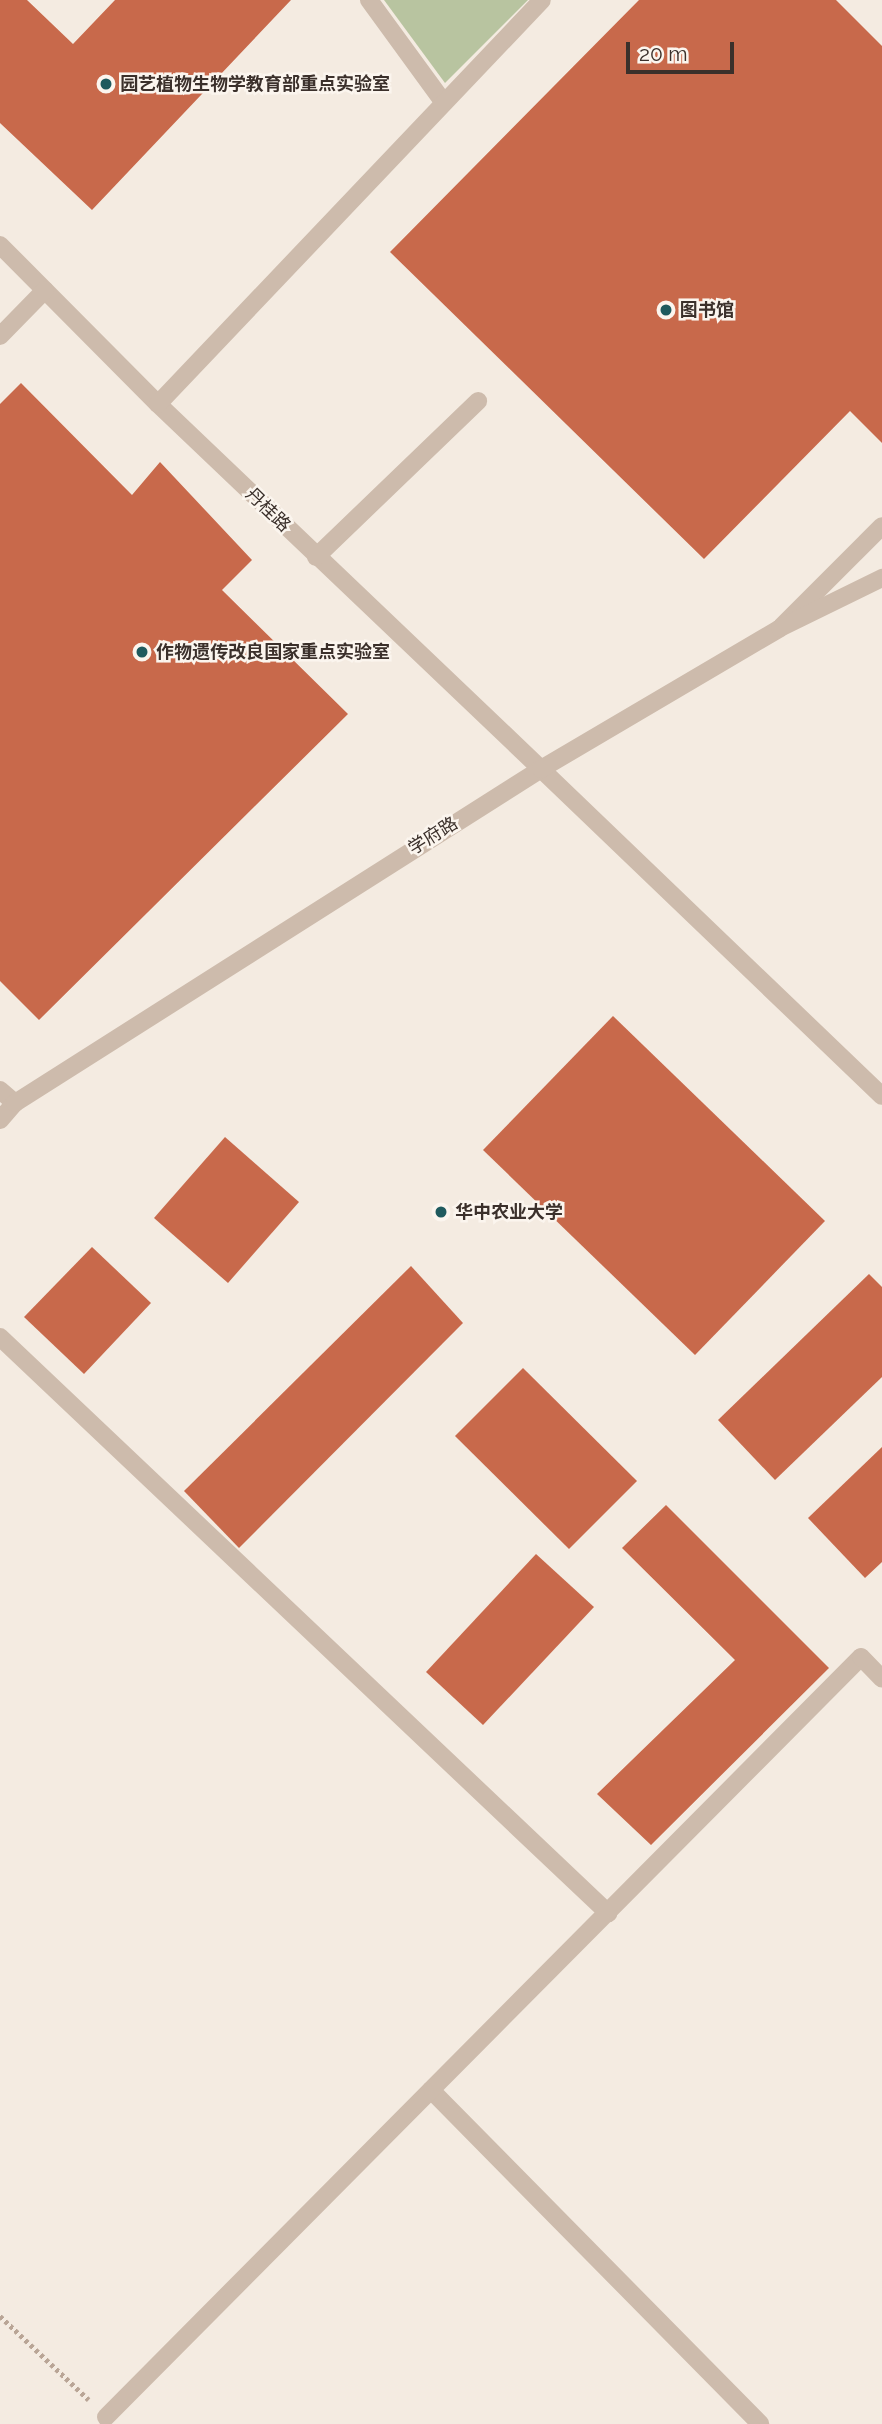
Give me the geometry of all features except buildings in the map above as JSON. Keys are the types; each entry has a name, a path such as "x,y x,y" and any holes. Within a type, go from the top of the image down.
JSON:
{"street":[{"path":"369,0 444,103"},
{"path":"158,404 542,0"},
{"name":"丹桂路","path":"0,245 158,404 882,1096"},
{"path":"0,336 45,290"},
{"path":"316,556 478,401"},
{"path":"780,628 882,526"},
{"name":"学府路","path":"0,1119 15,1103 541,769 780,628 882,578"},
{"path":"0,1090 15,1103"},
{"path":"0,1338 608,1913"},
{"path":"106,2417 861,1657 882,1679"},
{"path":"431,2090 760,2424"}],"path":[{"path":"0,2316 106,2417"}],"green space":[{"path":"384,0 528,0 445,83"}],"place":[{"name":"园艺植物生物学教育部重点实验室","path":"106,84"},
{"name":"图书馆","path":"666,310"},
{"name":"作物遗传改良国家重点实验室","path":"142,652"},
{"name":"华中农业大学","path":"441,1212"}]}
